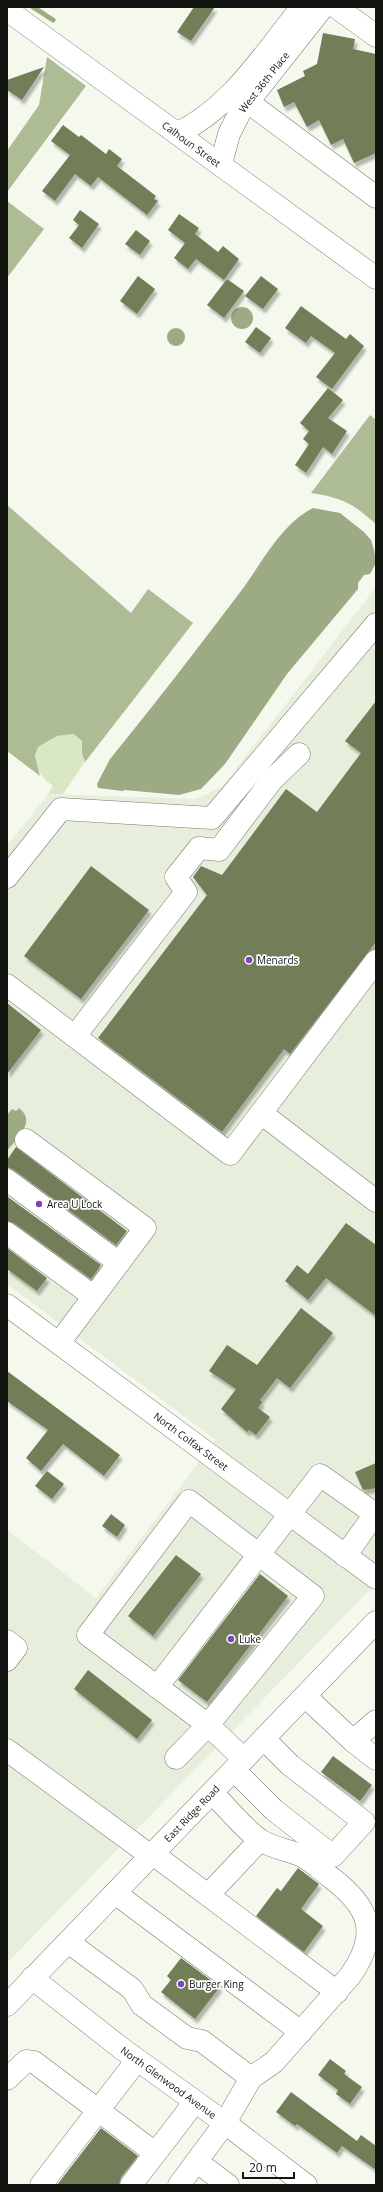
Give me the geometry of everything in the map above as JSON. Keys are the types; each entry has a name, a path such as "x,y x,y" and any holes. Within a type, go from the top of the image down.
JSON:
{"street":[{"name":"West 36th Place","path":"178,134 199,123 219,106 302,7"},
{"name":"West 36th Place","path":"221,164 233,126 248,102 323,7"},
{"path":"336,7 376,36"},
{"name":"Calhoun Street","path":"7,10 376,278"},
{"path":"248,102 376,197"},
{"path":"7,877 60,810 212,818 376,624"},
{"path":"75,1036 186,892 176,877 199,848 218,850 272,780 299,754"},
{"path":"7,985 230,1154 376,962"},
{"path":"261,1113 376,1201"},
{"path":"26,1140 145,1228 59,1343"},
{"path":"7,1180 119,1263"},
{"path":"7,1232 94,1296"},
{"name":"North Colfax Street","path":"7,1304 376,1578"},
{"path":"158,1687 320,1475 376,1514 345,1556"},
{"path":"176,1758 208,1725 314,1596 189,1501 88,1635 208,1725 274,1810 333,1856 364,1822 290,1765 264,1739"},
{"name":"East Ridge Road","path":"7,2005 376,1622"},
{"path":"7,1641 16,1648 7,1660"},
{"path":"305,1696 353,1741 376,1759"},
{"path":"353,1741 376,1721"},
{"path":"7,1750 208,1895 337,1992"},
{"path":"179,2185 225,2123 251,2078 274,2062 337,1992 358,1964 364,1950 367,1928 362,1908 347,1890 304,1856 260,1840 212,1793"},
{"path":"208,1895 260,1840"},
{"path":"116,1892 301,2032"},
{"path":"68,1942 132,1989 142,2005 180,2034 187,2038 202,2041 251,2078"},
{"name":"North Glenwood Avenue","path":"32,1978 137,2060 194,2103 225,2123 306,2185"},
{"path":"41,2185 137,2060"},
{"path":"7,2080 26,2061 34,2062 155,2153"},
{"path":"131,2185 194,2103"},
{"path":"197,2162 228,2185"}],"shaded area":[{"path":"47,57 86,86 7,192 7,151 39,105"},
{"path":"7,201 44,229 7,278"},
{"path":"242,307 246,308 252,314 252,322 246,328 242,329 238,328 232,322 231,318 232,314 238,308"},
{"path":"172,328 180,328 185,333 183,344 180,346 172,346 167,341 167,333"},
{"path":"370,415 376,420 376,524 346,502 311,493"},
{"path":"7,505 131,613 148,589 193,623 85,762 82,753 82,741 74,734 57,736 38,747 35,756 40,776 7,751"},
{"path":"313,508 340,513 364,532 371,540 376,563 370,574 364,575 358,583 358,589 287,674 225,764 201,789 179,795 98,788 97,784 110,759 209,634 273,545 291,524"},
{"path":"376,587 376,1583 7,1963 7,1530 96,1598 216,1440 7,1284 7,846 48,794 195,799 222,787"},
{"path":"74,734 82,741 82,753 85,762 63,794 48,794 53,786 44,778 36,765 36,754 38,747 57,736"},
{"path":"19,1108 24,1113 26,1124 24,1130 7,1151 7,1115 12,1109 16,1111"}],"building":[{"path":"194,7 215,7 191,41 177,32"},
{"path":"323,33 355,39 353,49 376,54 376,153 354,163 343,139 331,145 319,120 307,127 294,102 284,107 277,90 305,76 303,71 317,64"},
{"path":"44,67 22,100 7,90 7,80"},
{"path":"63,125 79,137 81,135 106,154 109,149 122,159 117,166 156,196 154,199 158,201 147,215 98,177 91,186 75,174 55,201 42,191 70,155 51,141"},
{"path":"80,210 99,224 82,248 69,238 79,225 73,220"},
{"path":"179,214 199,228 195,234 218,252 223,246 239,259 224,280 196,259 188,269 174,258 185,243 168,230"},
{"path":"136,230 150,241 140,255 125,244"},
{"path":"138,276 155,289 137,314 120,301"},
{"path":"261,276 278,289 263,309 245,296"},
{"path":"227,279 244,291 224,318 207,305"},
{"path":"301,306 346,339 350,334 364,346 332,389 316,377 335,353 311,336 306,343 285,328"},
{"path":"256,327 271,338 260,353 245,342"},
{"path":"328,388 343,400 328,418 347,431 332,454 323,447 306,473 295,465 309,444 303,439 309,431 300,423"},
{"path":"376,701 376,942 290,1054 284,1049 222,1132 98,1038 207,895 193,877 201,866 222,875 286,789 317,812 361,753 345,741"},
{"path":"91,866 149,910 81,999 24,956"},
{"path":"7,1003 41,1030 7,1074"},
{"path":"16,1147 127,1231 116,1245 14,1170 7,1167 7,1160"},
{"path":"8,1197 101,1265 91,1279 14,1223 7,1221"},
{"path":"346,1223 376,1245 376,1316 326,1278 308,1300 285,1281 297,1265 308,1274"},
{"path":"7,1248 47,1278 37,1291 7,1269"},
{"path":"301,1308 333,1333 290,1388 277,1378 260,1400 262,1402 258,1408 270,1417 256,1435 249,1430 247,1432 221,1409 236,1389 209,1371 227,1345 257,1365"},
{"path":"7,1371 120,1455 104,1476 63,1444 41,1471 26,1458 48,1430 7,1401"},
{"path":"376,1463 376,1488 363,1490 355,1472"},
{"path":"47,1471 64,1484 52,1499 35,1486"},
{"path":"111,1514 125,1525 117,1537 102,1526"},
{"path":"176,1555 201,1574 153,1636 128,1616"},
{"path":"260,1574 288,1596 207,1702 178,1680"},
{"path":"88,1670 152,1720 137,1739 74,1689"},
{"path":"333,1756 372,1785 360,1801 321,1772"},
{"path":"298,1868 319,1884 301,1909 323,1926 304,1952 256,1916 277,1888 281,1891"},
{"path":"181,1958 220,1987 195,2019 161,1992 171,1980 167,1976"},
{"path":"330,2059 346,2071 344,2074 362,2087 350,2104 336,2094 338,2090 318,2075"},
{"path":"291,2092 357,2141 361,2135 376,2146 376,2170 342,2146 337,2153 297,2124 295,2126 276,2112"},
{"path":"101,2128 138,2156 121,2177 119,2185 57,2185"}],"waterway":[{"path":"33,7 53,20"}],"place":[{"name":"Menards","path":"249,960"},
{"name":"Area U Lock","path":"39,1204"},
{"name":"Luke","path":"231,1639"},
{"name":"Burger King","path":"181,1984"}]}
